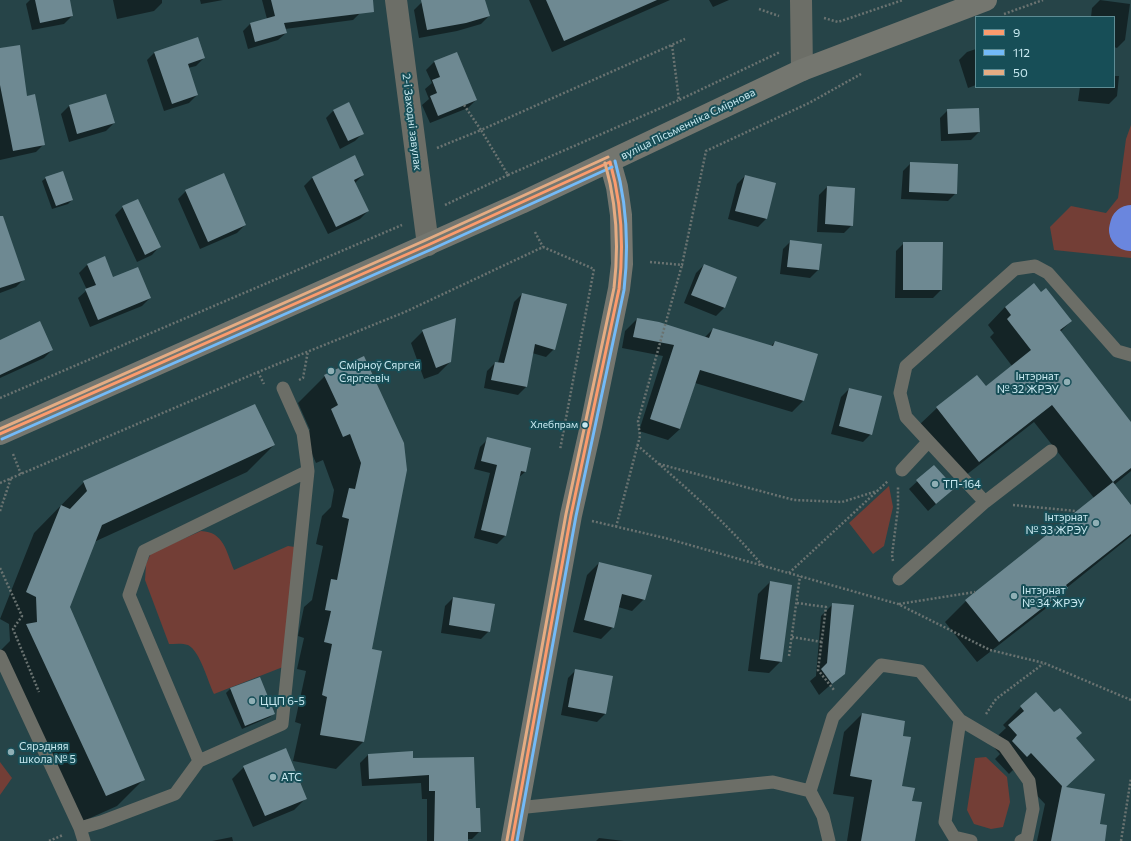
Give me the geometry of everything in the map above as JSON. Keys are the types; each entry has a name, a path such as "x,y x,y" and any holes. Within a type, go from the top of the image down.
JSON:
{"main road":[{"name":"вуліца Пісьменніка Смірнова","path":"0,434 428,245 610,162 690,122 802,70 994,7"},
{"path":"512,841 571,515 619,289 622,256 621,215 617,187 610,162"}],"street":[{"name":"2-і Заходні завулак","path":"396,0 423,216 428,245"},
{"path":"801,0 793,23 802,70"}],"lane":[{"path":"985,502 906,417 900,393 906,366 1015,269 1035,266 1048,273 1117,351 1131,355"},
{"path":"80,828 101,822 175,794 199,761 282,724 308,471 303,433 283,388"},
{"path":"900,472 928,442"},
{"path":"899,579 985,502 1051,451"},
{"path":"199,761 129,594 144,551 308,471"},
{"path":"0,656 80,828 84,841"},
{"path":"829,841 823,816 810,791 833,717 881,665 920,671 960,720 976,731 1004,746 1029,781 1033,809 1026,838 1021,841"},
{"path":"960,720 945,822 954,837 972,841"},
{"path":"517,808 773,782 810,791"}],"path":[{"path":"758,9 793,23 821,17 838,22 903,0"},
{"path":"994,7 1043,0"},
{"path":"0,398 423,216 508,175 679,100 780,52 785,37 793,23"},
{"path":"434,140 435,148 481,130 685,39"},
{"path":"672,45 679,100"},
{"path":"616,527 640,436 638,421 682,265 706,152 809,103 862,73"},
{"path":"464,105 508,175"},
{"path":"535,232 543,247 594,269 559,458"},
{"path":"0,483 258,372 405,312 543,247"},
{"path":"650,262 682,265"},
{"path":"637,445 685,486 738,537 763,566"},
{"path":"659,464 794,500 842,502 877,491"},
{"path":"789,573 877,491 900,472"},
{"path":"899,579 892,555 898,508 900,472"},
{"path":"0,511 11,478"},
{"path":"985,502 1076,511"},
{"path":"587,519 898,604 990,650 1044,663 1131,700"},
{"path":"0,568 22,616"},
{"path":"789,656 800,576"},
{"path":"898,604 975,592"},
{"path":"797,603 826,607 818,670 834,690"},
{"path":"792,637 822,642"},
{"path":"976,731 996,699 1044,663"},
{"path":"1121,841 1131,778"}],"shaded area":[{"path":"1131,125 1131,258 1054,250 1050,227 1071,206 1106,213 1118,198 1126,139"},
{"path":"889,486 893,507 884,546 873,554 849,523"},
{"path":"201,531 209,532 219,539 226,550 234,570 288,546 295,547 288,665 214,694 200,660 192,648 186,644 169,644 145,580 146,564 151,553"},
{"path":"986,757 1007,777 1010,802 1003,827 991,829 974,824 967,810 975,758"},
{"path":"0,762 12,778 0,795"}],"building":[{"path":"35,0 70,0 73,16 40,23"},
{"path":"271,0 373,0 374,12 284,23 287,33 255,42 250,23 275,16"},
{"path":"421,0 485,0 490,16 466,23 427,30"},
{"path":"546,0 657,0 564,41"},
{"path":"198,37 205,58 188,64 198,95 172,104 154,52"},
{"path":"20,45 27,96 35,94 45,145 13,151 0,85 0,48"},
{"path":"457,52 477,100 438,116 430,96 437,93 432,80 440,77 434,61"},
{"path":"106,94 115,123 77,134 69,105"},
{"path":"349,102 364,134 348,141 333,110"},
{"path":"979,108 980,132 948,134 947,109"},
{"path":"355,155 364,175 354,180 369,211 336,227 312,177"},
{"path":"910,162 958,164 957,194 909,192"},
{"path":"63,171 73,200 56,206 45,177"},
{"path":"224,173 246,225 208,242 185,190"},
{"path":"745,175 776,183 767,219 735,211"},
{"path":"827,186 855,188 853,226 825,224"},
{"path":"138,199 161,247 145,255 122,206"},
{"path":"0,216 3,216 25,280 0,288"},
{"path":"790,240 822,244 819,270 787,267"},
{"path":"903,242 943,242 942,290 903,290"},
{"path":"105,256 113,277 138,267 151,298 98,320 85,289 96,285 87,264"},
{"path":"704,264 737,277 725,308 691,295"},
{"path":"1034,283 1041,292 1046,288 1072,321 1060,330 1131,422 1131,468 1113,482 1052,405 979,462 936,407 977,375 986,386 1031,350 1007,319 1011,315 1005,307"},
{"path":"522,293 567,304 555,350 535,344 527,387 491,380 495,362 504,363"},
{"path":"456,318 451,362 436,368 422,330"},
{"path":"637,318 659,322 709,338 713,328 773,346 775,341 818,354 804,401 700,370 680,429 650,419 674,345 633,337"},
{"path":"40,321 53,350 0,375 0,340"},
{"path":"364,356 404,443 407,470 372,649 382,651 364,742 320,735 327,697 322,695 332,644 324,642 331,611 325,610 331,579 337,580 349,519 342,517 349,488 355,489 361,463 350,434 343,437 331,409 338,405 324,375"},
{"path":"849,388 882,396 872,435 839,426"},
{"path":"255,404 275,445 102,525 70,607 145,780 106,796 26,624 37,622 36,597 26,592 61,505 70,509 87,491 83,481"},
{"path":"487,437 531,448 526,472 521,471 506,536 481,530 497,465 481,461"},
{"name":"ТП-164","path":"934,465 955,488 936,504 916,480"},
{"path":"1113,482 1131,505 1131,534 1066,585 1068,588 999,642 965,600"},
{"path":"599,562 652,575 645,600 622,594 614,628 584,620"},
{"path":"770,581 792,585 782,662 760,659"},
{"path":"453,597 495,604 490,632 449,625"},
{"path":"832,603 854,605 845,674 832,684 821,669 827,663"},
{"path":"575,669 613,676 606,714 568,707"},
{"name":"ЦЦП 6-5","path":"260,677 275,714 245,726 230,688"},
{"path":"1036,692 1054,712 1060,708 1082,733 1076,738 1095,760 1066,787 1105,794 1100,824 1107,825 1105,841 1051,841 1062,786 1031,753 1027,757 1012,741 1017,735 1008,725 1024,711 1020,706"},
{"path":"862,713 905,721 903,736 911,737 902,786 915,788 912,801 922,802 915,841 861,841 872,780 850,776"},
{"name":"АТС","path":"286,748 307,799 265,816 243,766"},
{"path":"413,751 413,758 474,757 476,808 480,808 481,832 468,832 468,841 434,841 435,791 429,791 429,775 369,779 368,754"}],"waterway":[{"path":"1130,230 1131,226"}],"transit line":[{"name":"50","path":"0,429 426,240 608,157"},
{"name":"112","path":"517,841 576,516 624,290 626,274 626,225 622,193 615,161"},
{"name":"9","path":"0,434 428,245 610,162"},
{"name":"9","path":"512,841 571,515 619,289 621,273 621,225 617,194 610,162"},
{"name":"50","path":"507,840 566,514 614,288 616,272 616,226 612,194 605,163"},
{"name":"112","path":"2,439 430,250 612,167"}],"place":[{"name":"Смірноў Сяргей Сяргеевіч","path":"331,371"},
{"name":"Інтэрнат № 32 ЖРЭУ","path":"1067,382"},
{"name":"Хлебпрам","path":"585,425"},
{"name":"ТП-164","path":"935,484"},
{"name":"Інтэрнат № 33 ЖРЭУ","path":"1096,523"},
{"name":"Інтэрнат № 34 ЖРЭУ","path":"1014,596"},
{"name":"ЦЦП 6-5","path":"252,701"},
{"name":"Сярэдняя школа № 5","path":"11,752"},
{"name":"АТС","path":"273,777"}]}
